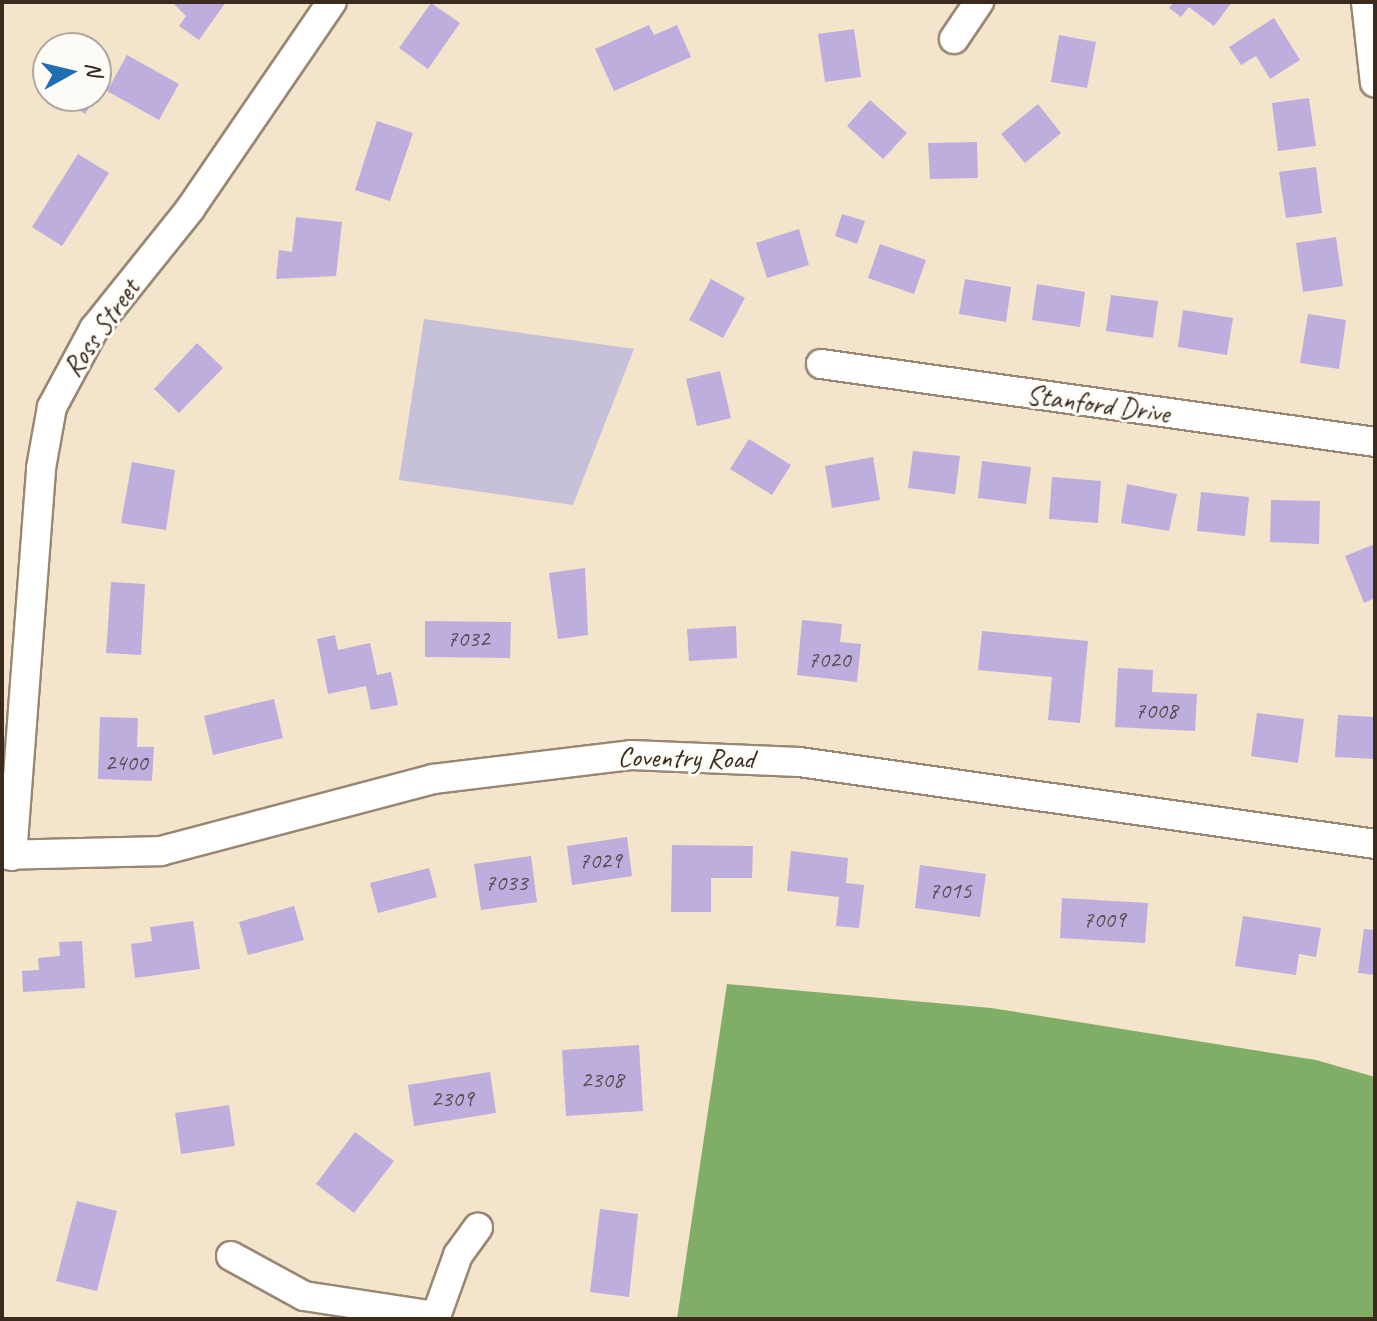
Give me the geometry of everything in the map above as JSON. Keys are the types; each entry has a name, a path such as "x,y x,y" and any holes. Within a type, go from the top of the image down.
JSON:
{"street":[{"name":"Ross Street","path":"7,856 41,468 52,407 94,329 190,209 332,2"},
{"path":"954,39 979,2"},
{"path":"1366,2 1375,83"},
{"name":"Stanford Drive","path":"821,364 1375,442"},
{"name":"Coventry Road","path":"7,856 161,851 433,779 631,755 799,762 1375,844"},
{"path":"231,1256 304,1296 435,1318 458,1255 478,1227"}],"path":[{"path":"855,1319 928,1319"}],"shaded area":[{"path":"424,319 634,349 573,505 399,480"}],"green space":[{"path":"727,984 991,1008 1316,1060 1375,1077 1375,1319 677,1319"}],"building":[{"path":"172,2 226,2 199,40 179,26 186,16"},
{"path":"1174,2 1232,2 1214,26 1189,7 1181,17 1169,8"},
{"path":"431,3 460,23 428,69 399,48"},
{"path":"1274,18 1300,60 1270,79 1256,56 1241,65 1229,47"},
{"path":"649,25 654,35 677,25 691,57 614,91 595,49"},
{"path":"854,29 861,77 825,82 818,34"},
{"path":"1059,35 1096,42 1087,88 1051,82"},
{"path":"127,55 179,84 159,120 112,94 112,82"},
{"path":"1309,98 1316,146 1278,151 1272,103"},
{"path":"870,100 907,133 883,159 847,126"},
{"path":"1038,104 1061,133 1025,163 1001,134"},
{"path":"377,121 413,133 390,201 355,190"},
{"path":"977,142 978,178 930,179 928,143"},
{"path":"78,154 109,173 62,246 32,227"},
{"path":"1316,167 1322,213 1286,218 1279,172"},
{"path":"842,214 865,221 857,244 835,236"},
{"path":"296,217 342,222 336,276 276,279 279,250 292,252"},
{"path":"799,229 809,265 767,278 756,243"},
{"path":"1336,237 1343,286 1303,292 1296,243"},
{"path":"880,244 926,260 914,294 868,278"},
{"path":"711,279 745,298 723,338 689,320"},
{"path":"965,279 1011,287 1006,322 959,314"},
{"path":"1037,284 1085,292 1080,327 1032,320"},
{"path":"1111,295 1158,301 1153,338 1106,331"},
{"path":"1183,310 1233,318 1227,355 1178,347"},
{"path":"1308,314 1346,320 1339,369 1300,363"},
{"path":"197,343 223,368 179,413 154,389"},
{"path":"720,371 731,418 697,426 686,379"},
{"path":"749,439 791,465 772,495 730,469"},
{"path":"913,451 960,456 955,494 908,488"},
{"path":"873,457 880,500 832,508 825,466"},
{"path":"982,461 1031,467 1026,504 978,498"},
{"path":"132,462 175,470 166,530 121,523"},
{"path":"1052,477 1101,481 1098,523 1049,519"},
{"path":"1127,484 1177,494 1169,531 1121,523"},
{"path":"1201,492 1249,497 1245,536 1197,531"},
{"path":"1271,500 1320,501 1319,544 1270,542"},
{"path":"1375,544 1375,598 1364,603 1345,556"},
{"path":"585,568 588,635 558,639 549,573"},
{"path":"111,582 145,584 141,655 106,653"},
{"path":"802,620 842,624 840,642 861,644 857,682 797,675"},
{"path":"425,621 511,622 510,658 425,657"},
{"path":"736,626 737,658 689,661 687,629"},
{"path":"982,631 1088,641 1080,723 1048,720 1052,677 978,670"},
{"path":"335,635 338,650 370,643 377,675 391,672 398,705 371,710 366,686 328,694 317,639"},
{"path":"1118,668 1153,670 1152,692 1197,694 1195,731 1115,727"},
{"path":"274,699 283,738 213,755 204,716"},
{"path":"1257,713 1304,719 1298,763 1251,756"},
{"path":"1338,715 1375,717 1375,759 1335,757"},
{"path":"100,717 138,718 137,747 154,747 152,781 98,779"},
{"path":"627,837 632,876 572,885 567,846"},
{"path":"672,845 753,846 752,878 711,878 711,912 671,912"},
{"path":"791,851 848,858 846,883 864,885 859,928 836,926 839,897 787,891"},
{"path":"531,856 537,902 481,910 474,864"},
{"path":"920,865 986,874 980,917 915,908"},
{"path":"429,868 437,897 378,913 370,883"},
{"path":"1062,898 1148,903 1145,943 1060,938"},
{"path":"294,906 304,940 248,955 239,922"},
{"path":"1243,916 1321,928 1316,957 1299,954 1296,975 1235,966"},
{"path":"193,921 200,969 135,978 131,944 152,941 150,927"},
{"path":"1364,929 1375,930 1375,975 1358,973"},
{"path":"82,941 85,988 23,992 22,971 39,970 38,958 60,956 59,942"},
{"path":"639,1045 643,1111 566,1116 562,1050"},
{"path":"490,1072 496,1113 414,1126 408,1085"},
{"path":"229,1105 235,1146 181,1154 175,1113"},
{"path":"355,1132 394,1161 354,1213 316,1184"},
{"path":"77,1201 117,1211 97,1291 56,1281"},
{"path":"600,1209 638,1214 629,1297 590,1292"}]}
